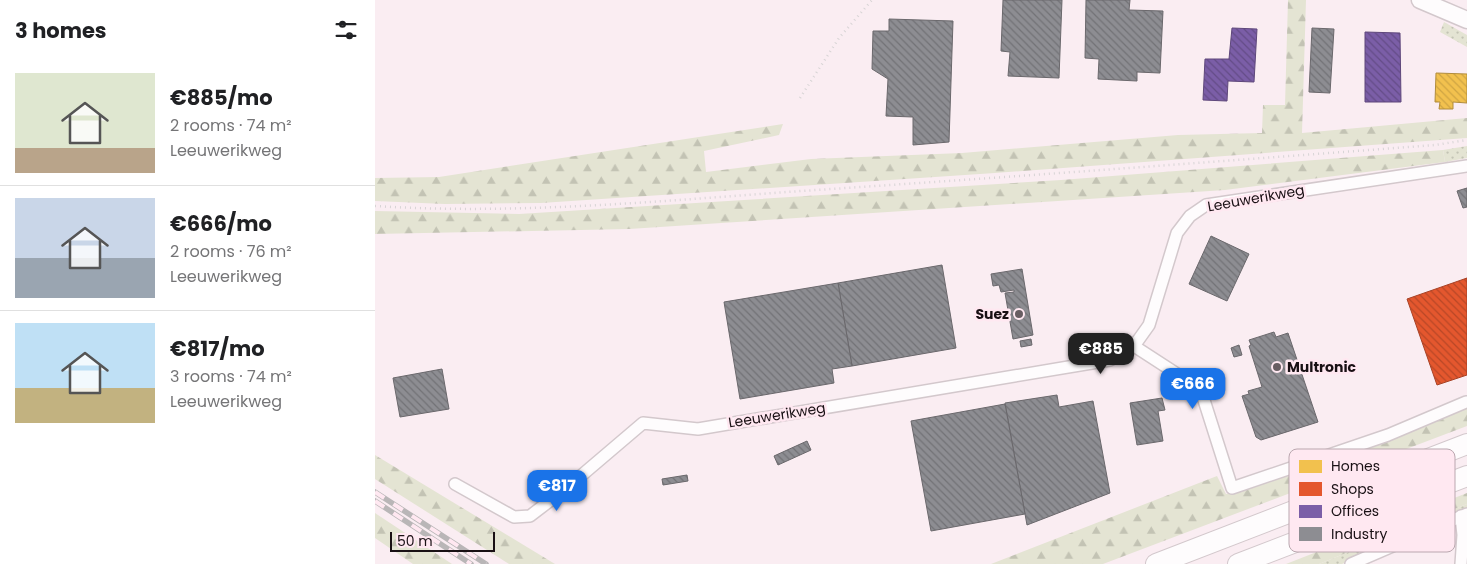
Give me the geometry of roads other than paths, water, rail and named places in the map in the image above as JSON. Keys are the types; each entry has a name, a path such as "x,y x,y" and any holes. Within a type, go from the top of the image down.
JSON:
{"highway":[{"path":"1454,449 1467,444"},
{"path":"1455,481 1467,476"},
{"path":"1156,564 1289,513"},
{"path":"1239,564 1289,545"}],"street":[{"path":"1420,0 1467,20"},
{"name":"Leeuwerikweg","path":"455,484 514,517 530,516 643,424 698,429 1110,360 1134,346 1149,325 1177,233 1190,216 1206,205 1467,166"},
{"path":"1134,346 1191,383 1203,397 1232,488 1289,469"},
{"path":"1347,449 1388,435 1466,402"},
{"path":"1461,564 1464,515"},
{"path":"1351,564 1379,552"}],"railway":[{"path":"375,492 486,564"},
{"path":"375,501 471,564"}],"place":[{"name":"Suez","path":"1019,314"},
{"name":"Multronic","path":"1277,367"}]}
